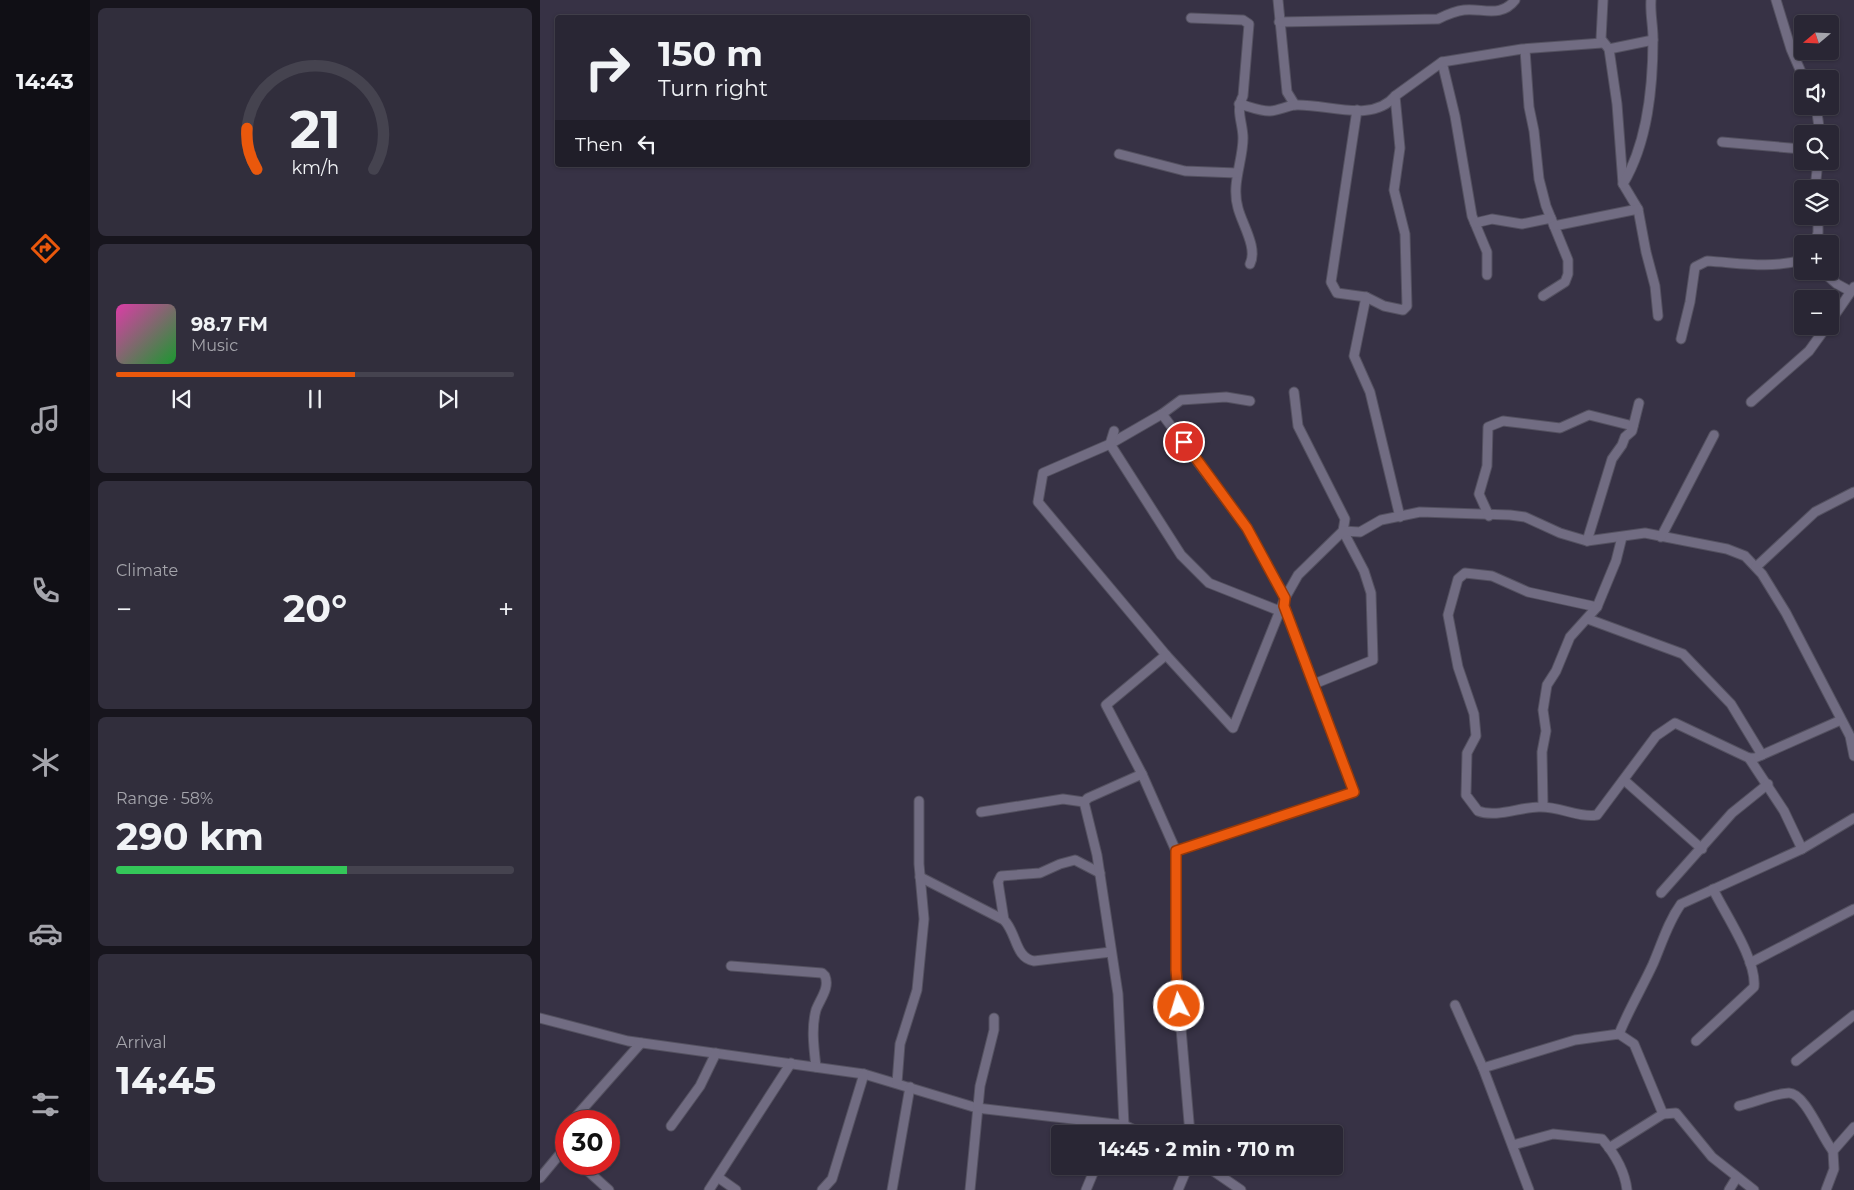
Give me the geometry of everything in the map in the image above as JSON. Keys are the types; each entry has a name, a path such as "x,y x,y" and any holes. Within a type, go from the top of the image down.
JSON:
{"street":[{"path":"1278,0 1287,92 1295,105"},
{"path":"1279,22 1430,20 1461,10 1497,12 1505,10 1515,0"},
{"path":"1602,0 1600,14 1617,104 1623,184 1638,209 1655,286 1658,316"},
{"path":"1623,184 1634,166 1645,130 1653,40 1651,0"},
{"path":"1776,0 1791,50 1800,70"},
{"path":"1191,18 1242,20 1249,24 1243,96 1239,104 1243,138 1237,173 1236,200 1252,251 1250,264"},
{"path":"1239,104 1270,111 1295,105 1357,110 1389,103 1395,96 1442,62 1525,50 1606,46 1653,40"},
{"path":"1525,50 1529,107 1534,131 1539,179 1568,260 1568,274 1565,282 1543,296"},
{"path":"1442,62 1475,223 1487,252 1487,274"},
{"path":"1357,110 1331,282 1337,293 1366,297 1399,311 1407,306 1405,234 1394,190 1400,148 1395,96"},
{"path":"1722,142 1794,148"},
{"path":"1119,154 1185,171 1237,173"},
{"path":"1475,223 1492,219 1522,224 1553,222 1638,209"},
{"path":"1681,339 1690,302 1691,280 1695,267 1700,263 1707,261 1754,265 1784,265 1794,262"},
{"path":"1832,280 1837,284 1852,289 1839,308"},
{"path":"1366,297 1354,356 1370,392 1400,516"},
{"path":"1751,402 1809,351 1821,335"},
{"path":"1250,401 1226,397 1181,400 1162,414 1110,444 1043,473 1038,502 1166,655 1233,728 1283,605 1298,575 1343,531 1345,520 1298,426 1294,392"},
{"path":"1587,541 1612,459 1633,426 1639,403"},
{"path":"1162,414 1247,528 1283,605 1354,792 1176,851"},
{"path":"1489,516 1479,494 1487,466 1488,427 1492,424 1504,421 1560,428 1589,416 1633,426"},
{"path":"1114,431 1110,444 1181,555 1209,583 1283,605"},
{"path":"1661,537 1714,434"},
{"path":"1756,567 1815,512 1854,492"},
{"path":"1343,531 1360,532 1381,520 1420,512 1525,517 1560,533 1587,541 1645,533 1727,549 1745,556 1756,567 1786,613 1850,736 1854,755"},
{"path":"1314,684 1373,660 1371,593 1364,571 1343,531"},
{"path":"1543,806 1542,758 1546,731 1543,710 1544,693 1570,637 1597,607 1616,561 1622,537"},
{"path":"1597,607 1528,592 1492,576 1465,573 1458,579 1450,601 1448,615 1458,667 1474,714 1476,736 1468,753 1466,795 1472,806 1484,813 1543,806 1588,816 1597,815 1656,736 1675,723 1749,758 1768,784 1784,811 1802,849"},
{"path":"1588,619 1683,654 1731,704 1762,755"},
{"path":"1166,655 1106,705 1142,774 1176,851 1176,970 1189,1125"},
{"path":"1749,758 1762,755 1841,720"},
{"path":"1084,802 1088,798 1142,774"},
{"path":"1624,780 1702,849"},
{"path":"1662,893 1732,813 1768,784"},
{"path":"981,812 1063,799 1084,802"},
{"path":"896,1083 900,1044 917,990 920,971 924,918 920,877 919,801"},
{"path":"540,1018 641,1043 864,1074 977,1108 1124,1125 1118,994 1100,873 1084,802"},
{"path":"1619,1034 1630,1007 1652,965 1673,914 1681,904 1802,849 1854,818"},
{"path":"1004,920 998,882 1001,876 1040,873 1075,860 1100,873"},
{"path":"920,877 1004,920 1010,926 1021,955 1027,960 1034,961 1111,952"},
{"path":"1696,1041 1754,987 1750,963 1713,889"},
{"path":"1750,963 1854,910"},
{"path":"731,966 822,973 825,976 826,986 816,1011 814,1028 816,1067"},
{"path":"1455,1005 1483,1068 1529,1190"},
{"path":"1796,1060 1854,1015"},
{"path":"970,1190 980,1086 994,1030 994,1018"},
{"path":"1483,1068 1575,1040 1619,1034 1634,1044 1663,1114"},
{"path":"582,1110 641,1043"},
{"path":"671,1126 700,1086 716,1053"},
{"path":"709,1190 719,1178 791,1063"},
{"path":"822,1190 832,1179 864,1074"},
{"path":"892,1190 910,1087"},
{"path":"1739,1106 1789,1092 1798,1095 1804,1102 1824,1140 1833,1151 1834,1169 1826,1190"},
{"path":"1609,1148 1663,1114 1676,1113 1712,1157 1754,1190"},
{"path":"1833,1151 1854,1127"},
{"path":"1513,1145 1553,1134 1602,1139 1609,1148 1626,1182 1627,1190"},
{"path":"540,1178 555,1161"},
{"path":"592,1175 609,1190"},
{"path":"1086,1190 1092,1175"},
{"path":"1178,1190 1184,1175"},
{"path":"1219,1175 1241,1190"},
{"path":"1729,1190 1737,1177"},
{"path":"719,1178 736,1190"}],"route":[{"path":"1179,1006 1176,970 1176,851 1354,792 1284,606 1285,598 1247,528 1184,442"}]}
